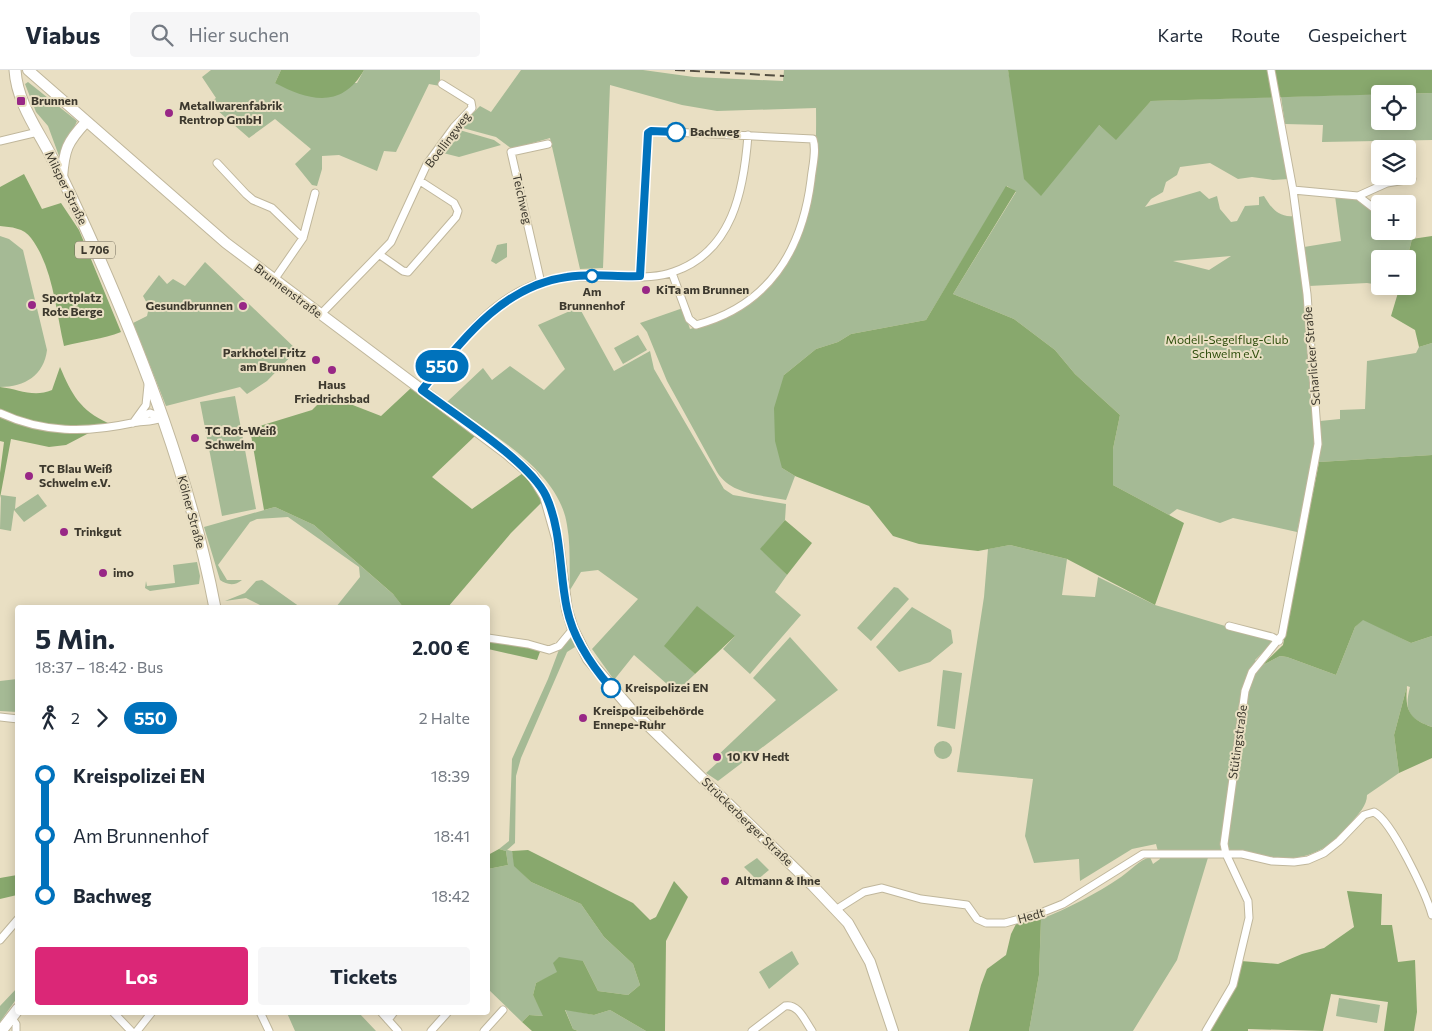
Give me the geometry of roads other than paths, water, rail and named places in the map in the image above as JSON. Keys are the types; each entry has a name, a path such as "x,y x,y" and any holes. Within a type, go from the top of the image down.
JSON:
{"main road":[{"name":"Milsper Straße","path":"15,70 22,101 62,178 92,242 148,378 162,418"},
{"name":"Brunnenstraße","path":"28,70 200,221 320,315 506,453 532,475 549,506"},
{"path":"62,178 65,151 71,138 86,122"},
{"name":"Kölner Straße","path":"162,418 181,474 214,605"},
{"name":"Strückerberger Straße","path":"549,506 558,542 567,610 573,629 588,659 616,694 837,910 848,924 870,962 892,1031"},
{"path":"1,1031 14,1013"}],"street":[{"name":"Scharlicker Straße","path":"1271,70 1293,190 1307,294 1318,444 1279,641"},
{"name":"Boellingweg","path":"320,315 391,242 427,164 472,106 471,102 442,84"},
{"path":"640,276 647,139 651,131 810,138 814,142 810,186 805,213 794,246 786,261 764,288 720,317 696,324 689,319 672,273"},
{"path":"0,141 38,132"},
{"path":"422,390 460,344 496,307 530,286 567,277 640,276 672,273 699,259 715,244 729,224 743,182 748,135"},
{"name":"Teichweg","path":"541,283 511,152 548,144"},
{"path":"217,163 246,194 253,200 272,208 303,238"},
{"name":"Boellingweg","path":"380,255 403,271 408,272 456,218 458,211 454,203 420,181"},
{"path":"1293,190 1358,196 1383,185"},
{"path":"274,280 303,238 315,193"},
{"path":"1358,196 1371,206"},
{"path":"133,423 139,417 146,403 148,378"},
{"path":"139,417 150,413 162,418"},
{"path":"0,414 33,426 56,429 104,429 162,418"},
{"path":"1229,626 1272,637 1279,641"},
{"path":"490,638 528,644 549,650 559,646 573,629"},
{"name":"Stütingstraße","path":"1206,1031 1233,985 1249,918 1249,909 1244,891 1226,854 1224,844 1245,691 1247,681 1257,664 1279,641"},
{"path":"0,717 15,718"},
{"path":"1226,854 1242,854 1283,862 1308,860 1324,853 1340,841 1364,815 1374,812 1384,820 1405,855 1432,915"},
{"name":"Hedt","path":"837,910 864,892 882,888 921,899 967,904 978,919 986,923 1005,923 1050,911 1144,854 1226,854"},
{"path":"0,940 15,922"},
{"path":"752,1031 785,1006 791,1005 796,1008 812,1031"},
{"path":"484,1031 503,1010"},
{"path":"14,1013 16,1031"},
{"path":"116,1015 131,1031"},
{"path":"137,1031 150,1015"},
{"path":"261,1015 269,1031"},
{"path":"384,1015 398,1031"},
{"path":"388,1020 392,1015"},
{"path":"431,1031 445,1015"}],"railway":[{"path":"675,70 784,76"}],"place":[{"name":"Brunnen","path":"21,101"},
{"name":"Metallwarenfabrik Rentrop GmbH","path":"169,113"},
{"name":"Bachweg","path":"676,132"},
{"name":"Am Brunnenhof","path":"592,276"},
{"name":"KiTa am Brunnen","path":"646,290"},
{"name":"Sportplatz Rote Berge","path":"32,305"},
{"name":"Gesundbrunnen","path":"243,306"},
{"name":"Parkhotel Fritz am Brunnen","path":"316,360"},
{"name":"Haus Friedrichsbad","path":"332,370"},
{"name":"TC Rot-Weiß Schwelm","path":"195,438"},
{"name":"TC Blau Weiß Schwelm e.V.","path":"29,476"},
{"name":"Trinkgut","path":"64,532"},
{"name":"imo","path":"103,573"},
{"name":"Kreispolizei EN","path":"611,688"},
{"name":"Kreispolizeibehörde Ennepe-Ruhr","path":"583,718"},
{"name":"10 KV Hedt","path":"717,757"},
{"name":"Altmann & Ihne","path":"725,881"}],"park label":[{"name":"Modell-Segelflug-Club Schwelm e.V.","path":"1227,347"}]}
